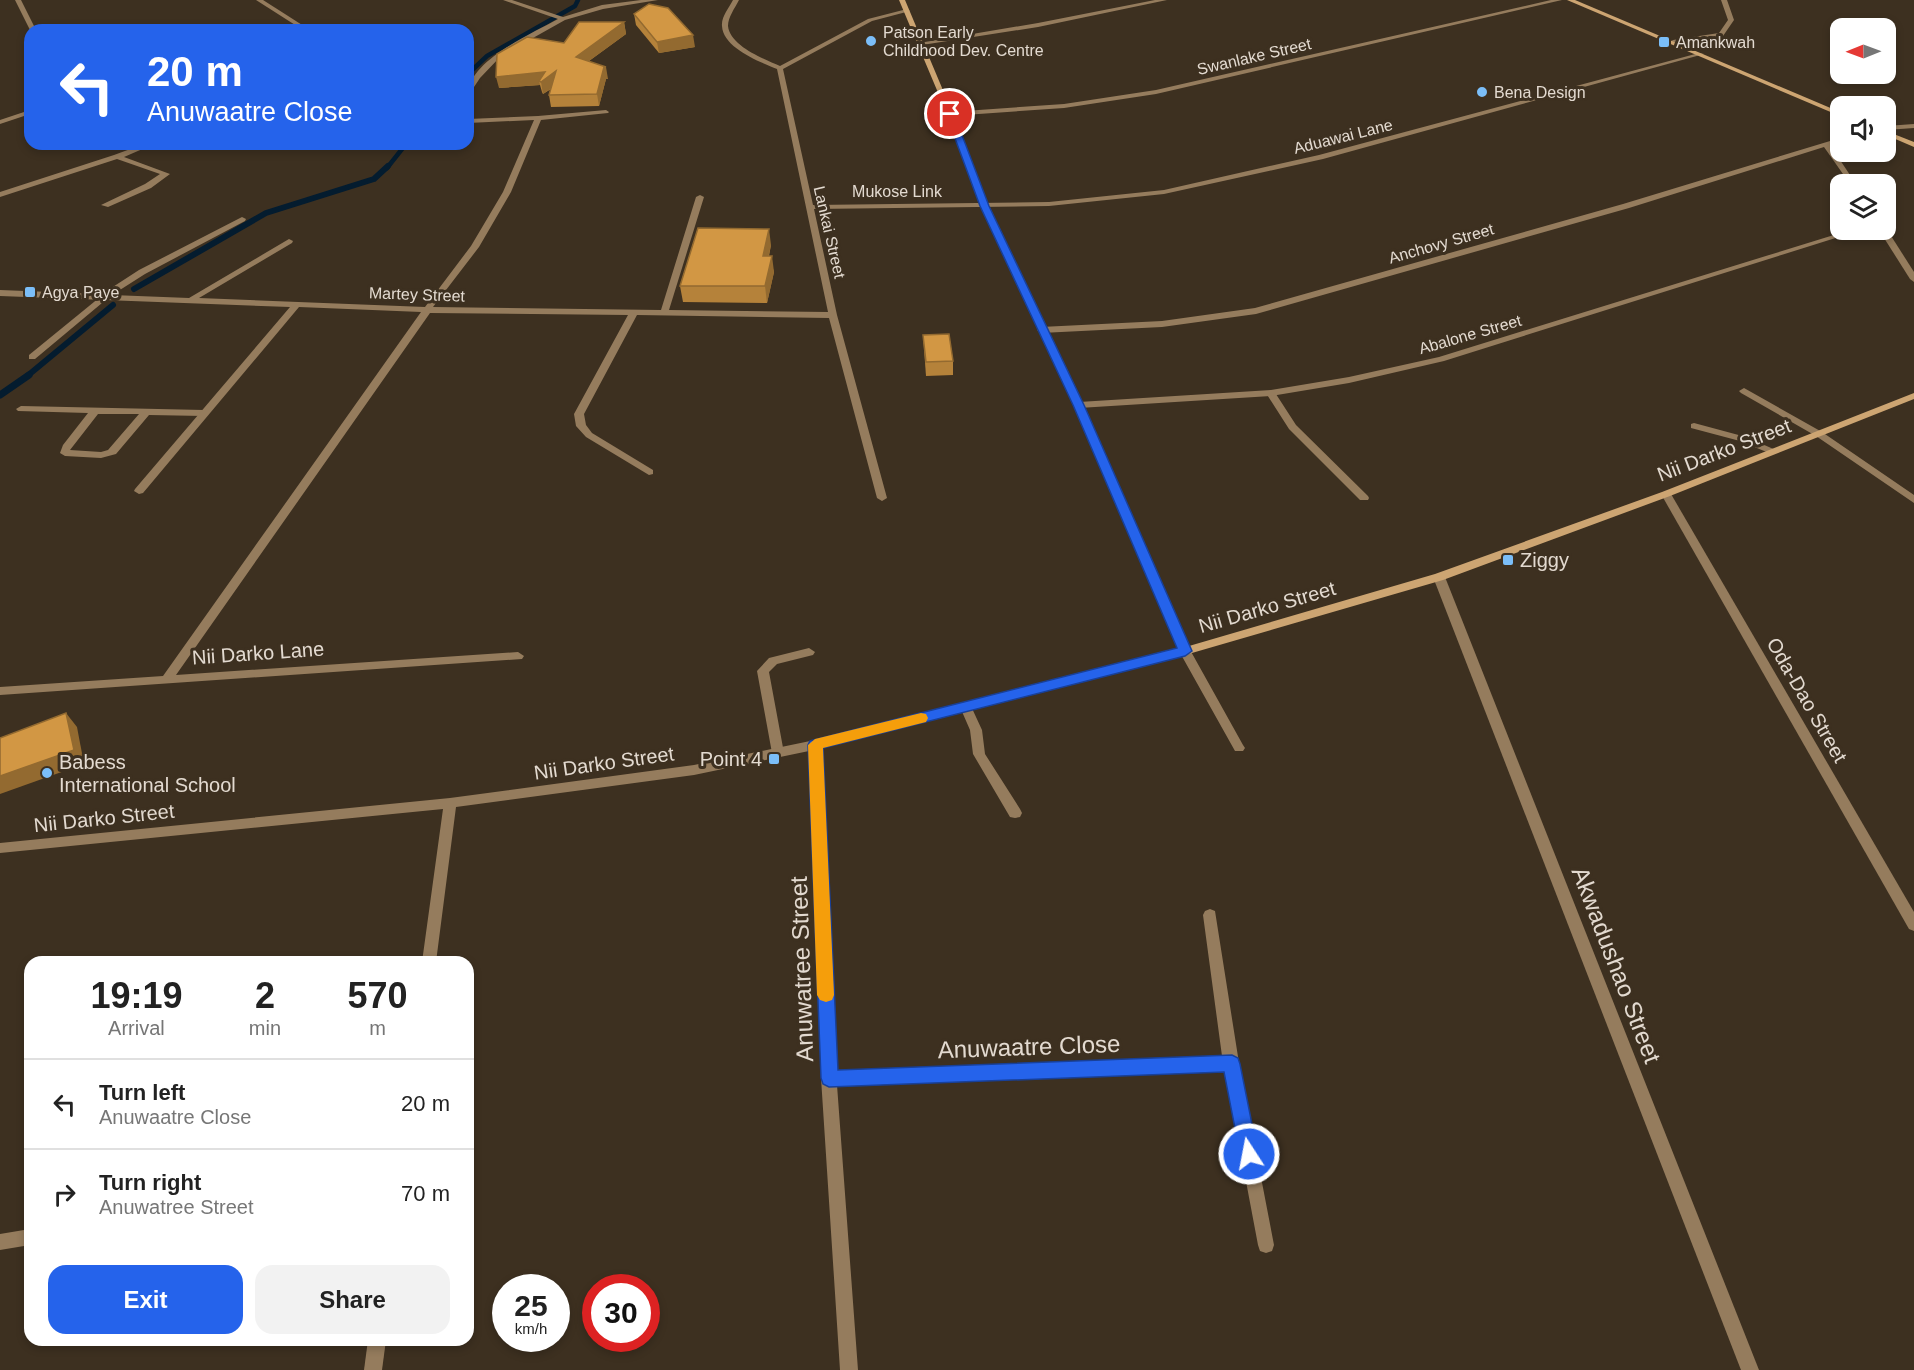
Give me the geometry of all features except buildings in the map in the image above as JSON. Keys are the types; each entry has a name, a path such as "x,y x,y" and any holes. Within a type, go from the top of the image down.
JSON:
{"street":[{"path":"18,0 30,24"},
{"path":"259,0 297,24"},
{"path":"506,0 561,18"},
{"path":"474,82 499,55 561,18 602,7 655,0"},
{"path":"736,0 725,24 727,36 746,52 780,68 870,20 907,11"},
{"path":"902,0 950,114 985,206 1041,330 1079,405 1185,651 1239,748"},
{"path":"921,43 1038,25 1140,2 1164,0"},
{"name":"Swanlake Street","path":"950,114 1064,105 1156,92 1559,0"},
{"path":"1570,0 1830,110"},
{"path":"1673,42 1721,35 1731,20 1724,0"},
{"name":"Aduawai Lane","path":"985,206 1085,202 1164,192 1320,157 1701,54"},
{"name":"Lankai Street","path":"780,68 833,315 882,498"},
{"path":"474,121 606,112"},
{"path":"0,122 24,114"},
{"path":"167,679 427,309 475,247 507,192 538,118"},
{"path":"1896,127 1914,126"},
{"path":"1896,137 1914,145"},
{"name":"Anchovy Street","path":"1041,330 1162,324 1256,310 1626,206 1830,143"},
{"path":"1826,144 1846,174"},
{"path":"0,195 135,150"},
{"path":"105,206 148,186 166,174 117,157"},
{"path":"664,314 700,197"},
{"name":"Mukose Link","path":"809,207 985,206"},
{"path":"32,357 105,296 142,272 242,219"},
{"name":"Abalone Street","path":"1079,405 1271,393 1349,380 1441,359 1830,238"},
{"path":"1889,240 1914,279"},
{"path":"192,299 289,241"},
{"name":"Martey Street","path":"0,293 427,309 633,314 833,315"},
{"path":"138,491 297,305"},
{"path":"633,314 579,414 581,426 589,435 649,472"},
{"path":"1744,391 1819,434 1914,500"},
{"path":"1271,393 1292,427 1364,498"},
{"name":"Nii Darko Street","path":"0,848 450,803 694,770 815,745 1185,651 1439,577 1666,494 1914,396"},
{"path":"21,409 204,413"},
{"path":"94,412 66,447 65,453 101,455 112,452 146,412"},
{"path":"1695,426 1743,439 1773,451"},
{"name":"Oda-Dao Street","path":"1666,494 1914,926"},
{"name":"Akwadushao Street","path":"1439,577 1750,1370"},
{"path":"777,753 763,671 773,661 809,652"},
{"name":"Nii Darko Lane","path":"0,691 518,656"},
{"path":"966,706 976,730 979,754 1015,813"},
{"name":"Anuwatree Street","path":"815,745 829,1078 849,1370"},
{"path":"430,956 450,803"},
{"path":"1210,915 1232,1064 1266,1245"},
{"name":"Anuwaatre Close","path":"829,1078 1232,1064"},
{"path":"0,1242 24,1238"},
{"path":"373,1370 376,1346"}],"waterway":[{"path":"474,68 487,56 575,6 578,0"},
{"path":"387,168 401,150"},
{"path":"134,289 266,213 374,179 388,166"},
{"path":"26,377 113,305"},
{"path":"0,395 29,375"}],"slow traffic":[{"path":"826,995 815,745 921,718"}],"place":[{"name":"Patson Early Childhood Dev. Centre","path":"871,41"},
{"name":"Amankwah","path":"1664,42"},
{"name":"Bena Design","path":"1482,92"},
{"name":"Agya Paye","path":"30,292"},
{"name":"Ziggy","path":"1508,560"},
{"name":"Point 4","path":"774,759"},
{"name":"Babess International School","path":"47,773"}],"route":[{"path":"950,114 985,206 1041,330 1079,405 1185,651 815,745 829,1078 1232,1064 1249,1154"}]}
